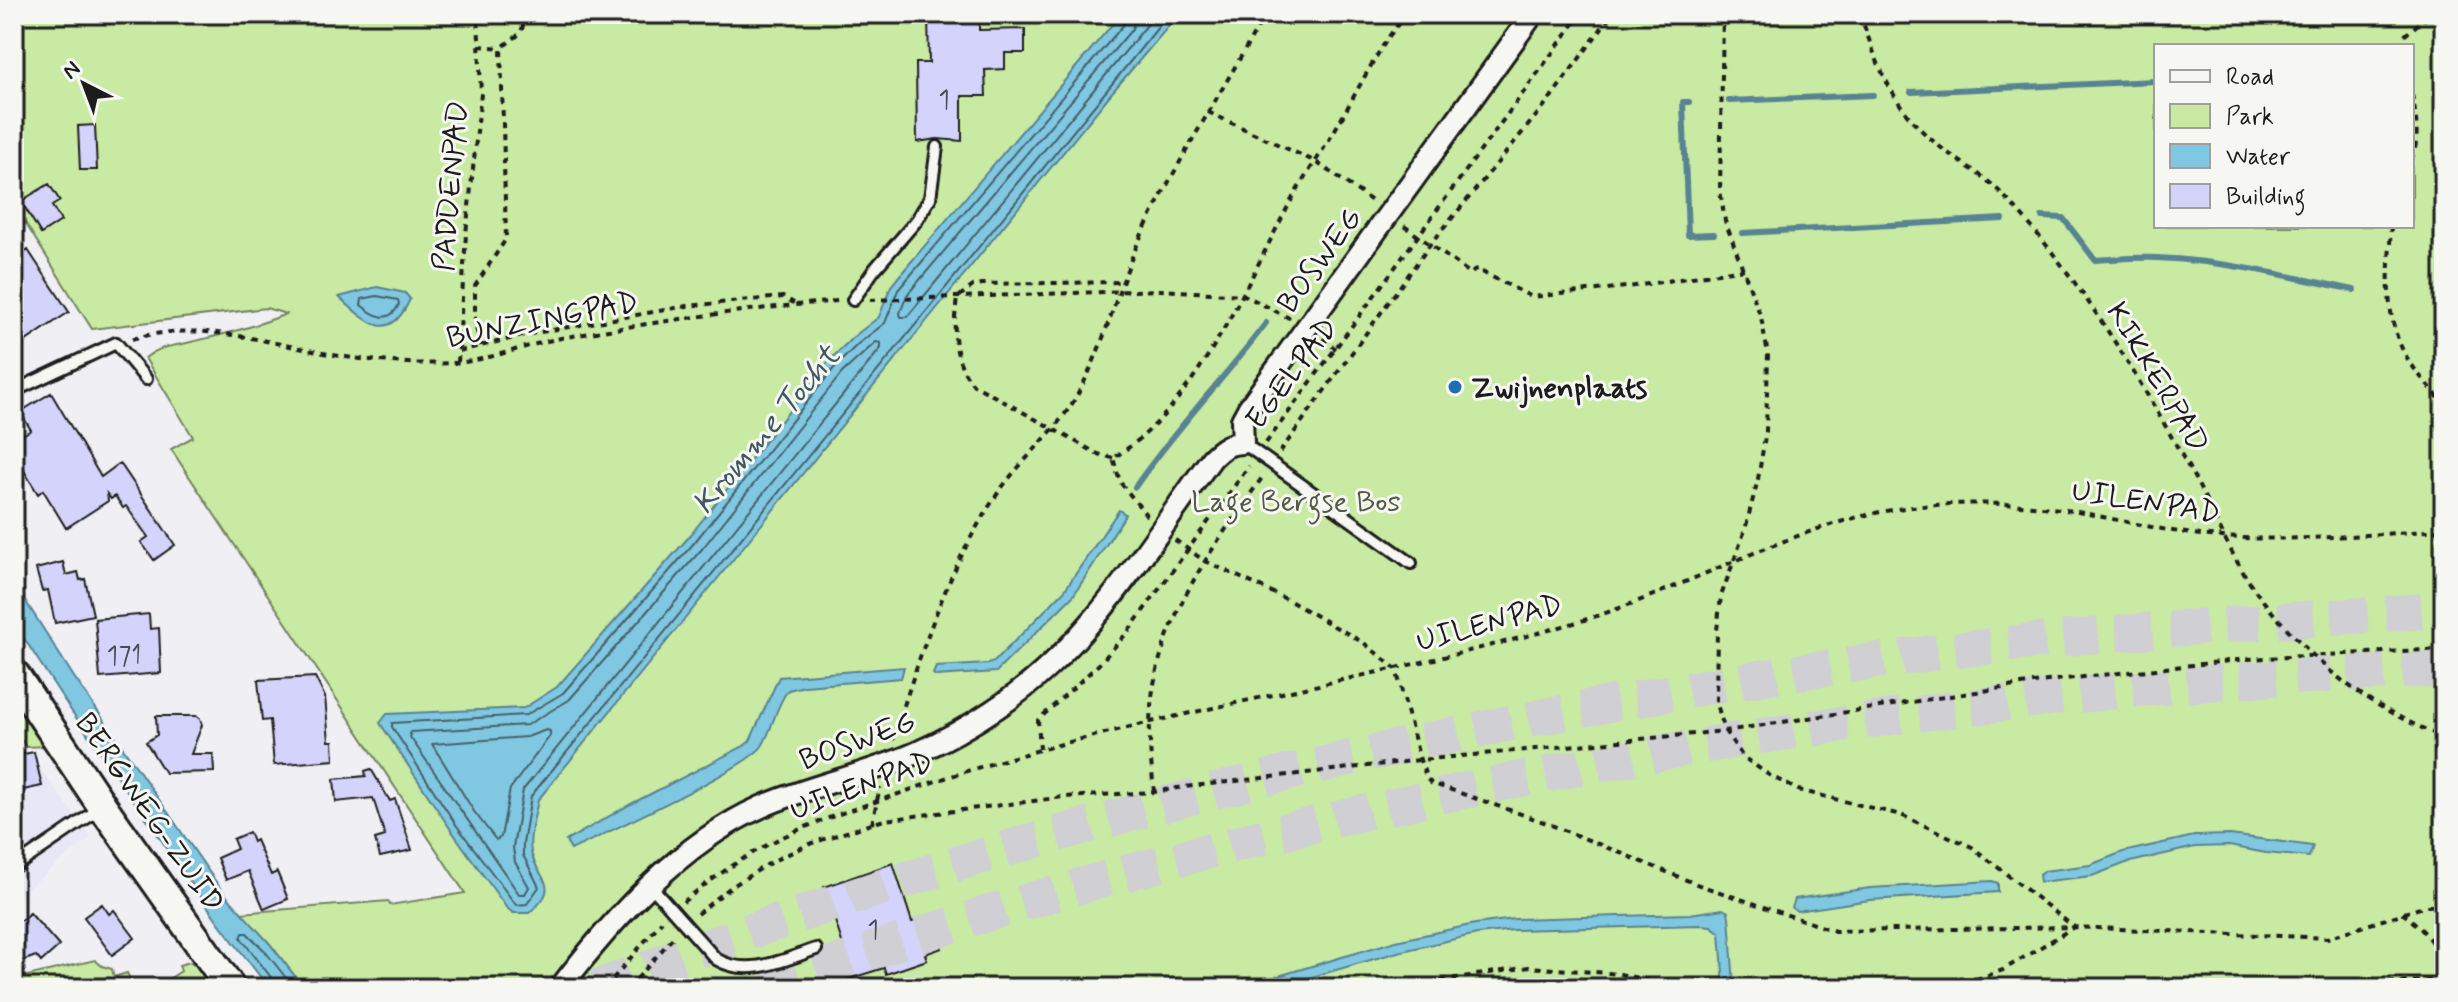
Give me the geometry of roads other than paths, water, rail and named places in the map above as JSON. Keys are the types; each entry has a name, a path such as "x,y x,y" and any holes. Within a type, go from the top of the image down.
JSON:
{"street":[{"name":"BOSWEG","path":"1251,449 1242,420 1249,407 1533,14"},
{"name":"BOSWEG","path":"560,988 594,943 650,885 716,833 759,808 914,754 999,707 1047,668 1104,605 1222,448 1232,443 1251,449"},
{"name":"BERGWEG-ZUID","path":"14,674 231,988"}],"lane":[{"path":"853,300 917,220 930,198 937,147"},
{"path":"14,391 116,343 146,379"},
{"path":"1251,449 1411,563"},
{"path":"14,867 103,807"},
{"path":"650,885 716,959 735,968 767,965 816,949"}],"water":[{"path":"1121,14 1179,14 1109,96 538,800 530,846 547,889 545,896 529,913 513,913 451,830 380,723 387,714 524,708 557,687 688,538 829,361 879,317 891,286"},
{"path":"377,287 405,293 410,299 394,322 386,326 368,321 339,297"},
{"path":"1119,510 1125,514 1124,517 1073,596 996,672 933,674 936,667 994,662 1064,591"},
{"path":"14,583 74,677 223,892 304,988 269,988 219,923 14,623"},
{"path":"904,667 901,678 788,690 766,739 751,756 704,784 571,850 566,841 744,746 750,741 779,677"},
{"path":"2230,835 2313,846 2309,857 2229,846 2195,847 2126,863 2092,876 2040,882 2039,875 2044,871 2090,865 2123,852 2194,836"},
{"path":"1998,883 1998,892 1870,900 1797,911 1792,908 1795,899 1870,888"},
{"path":"1723,909 1729,917 1734,984 1724,985 1720,933 1711,926 1700,925 1514,930 1477,934 1398,952 1274,988 1238,988 1396,941 1475,924 1514,919 1690,914"}],"waterway":[{"path":"1911,92 2154,81"},
{"path":"1729,101 1873,95"},
{"path":"1689,102 1683,102 1688,235 1714,234"},
{"path":"2042,217 2063,218 2095,260 2149,258 2207,262 2354,290"},
{"path":"1743,233 2003,219"},
{"path":"1135,487 1266,323"}],"tunnel":[{"path":"596,988 759,928 1091,824 1428,740 1598,706 1941,652 2129,632 2444,610"},
{"path":"765,988 940,929 1118,875 1299,828 1482,787 1666,752 1851,723 2036,699 2248,680 2444,669"}],"place":[{"name":"Zwijnenplaats","path":"1455,387"}],"water label":[{"name":"Kromme Tocht","path":"765,429"}],"park label":[{"name":"Lage Bergse Bos","path":"1296,501"}]}
